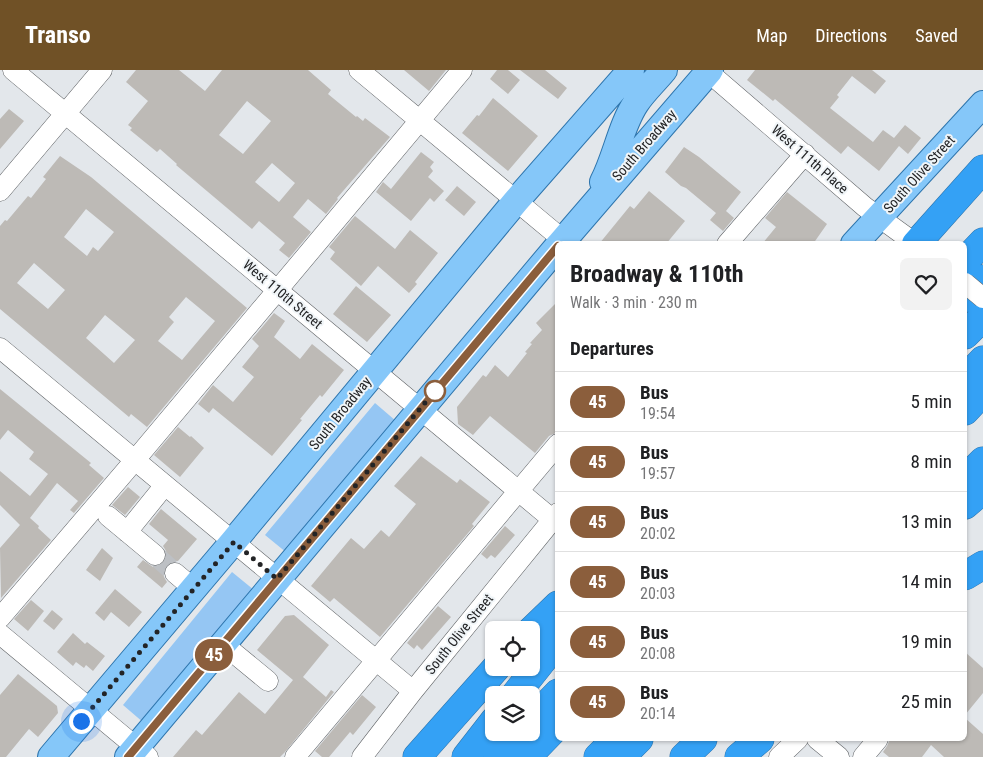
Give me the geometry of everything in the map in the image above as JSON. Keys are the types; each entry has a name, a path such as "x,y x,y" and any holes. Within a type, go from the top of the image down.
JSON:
{"highway":[{"path":"919,241 983,169"},
{"path":"967,259 983,242"},
{"path":"967,296 983,279"},
{"path":"967,333 983,317"},
{"path":"967,377 983,360"},
{"path":"967,409 983,392"},
{"path":"967,417 983,404"},
{"path":"967,477 983,461"},
{"path":"967,503 983,490"},
{"path":"967,575 983,565"},
{"path":"540,622 555,608"},
{"path":"522,686 555,645"},
{"path":"417,757 489,676"},
{"path":"540,712 555,696"},
{"path":"527,757 555,728"},
{"path":"466,757 485,733"},
{"path":"498,757 512,741"},
{"path":"551,757 566,741"},
{"path":"598,757 614,741"},
{"path":"621,757 637,741"},
{"path":"684,757 700,741"},
{"path":"739,757 758,741"}],"main road":[{"name":"South Broadway","path":"51,757 91,710 184,581 234,542 516,201 631,70"},
{"path":"591,208 612,164 624,126 636,103 664,70"},
{"name":"South Broadway","path":"564,241 708,70"},
{"name":"South Olive Street","path":"857,241 983,104"},
{"name":"South Broadway","path":"137,754 223,644 277,579 420,408 555,251"},
{"path":"61,757 91,710"}],"street":[{"name":"West 110th Street","path":"13,70 519,490 555,516"},
{"path":"0,191 102,70"},
{"path":"359,70 516,201 560,241"},
{"path":"0,618 462,70"},
{"name":"West 111th Place","path":"708,70 880,218 912,241"},
{"path":"730,241 805,154"},
{"path":"967,285 983,298"},
{"path":"0,348 413,690"},
{"path":"295,757 555,448"},
{"path":"127,532 165,485"},
{"path":"108,516 154,556"},
{"name":"South Olive Street","path":"362,757 413,690 555,516"},
{"path":"967,589 983,576"},
{"path":"0,634 91,710 137,754"},
{"path":"223,644 268,682"},
{"path":"779,757 796,741"},
{"path":"819,741 839,757"},
{"path":"863,757 876,741"}],"shaded area":[{"path":"375,403 396,421 287,553 265,535"},
{"path":"232,572 254,590 144,723 123,705"}],"building":[{"path":"136,70 179,70 205,91 222,70 308,70 331,90 328,94 356,117 363,121 365,118 390,137 337,198 326,214 308,199 293,217 311,232 289,258 279,250 285,243 259,221 252,229 176,165 160,149 157,152 130,130 132,128 128,125 148,101 126,82","holes":["247,101 271,121 243,154 219,135","272,163 295,183 279,202 255,182"]},
{"path":"404,70 446,70 429,91"},
{"path":"497,70 508,70 520,80 508,94 490,79"},
{"path":"520,70 545,70 567,88 558,99"},
{"path":"755,70 872,70 886,81 875,94 852,76 837,95 839,97 830,108 873,142 883,130 894,138 905,125 921,138 908,154 899,146 879,171 848,146 841,154 775,99 773,101 747,80"},
{"path":"493,98 538,136 508,171 462,133"},
{"path":"9,109 24,121 0,149 0,119"},
{"path":"684,147 741,192 726,211 734,218 723,231 710,220 716,213 665,172"},
{"path":"421,152 434,162 430,167 433,171 428,177 444,191 434,202 430,198 411,221 376,192 383,182 391,189"},
{"path":"60,156 91,177 247,308 147,427 131,414 129,417 0,309 0,226 5,220 7,221 28,196 31,198 46,179 43,177","holes":["86,209 114,232 98,251 93,247 87,256 64,237","34,263 65,290 48,309 17,283","186,297 215,321 182,360 158,341 174,322 169,317","105,315 135,340 114,363 86,338"]},
{"path":"457,186 476,202 464,216 445,200"},
{"path":"649,191 685,221 668,241 601,241 630,206 634,209"},
{"path":"787,192 827,224 815,241 764,241 776,227 765,218"},
{"path":"355,216 395,249 410,230 438,253 415,282 417,284 409,293 378,266 361,286 330,259 335,252 329,247"},
{"path":"356,286 391,315 367,342 333,314"},
{"path":"555,304 555,433 549,436 535,453 490,416 473,435 458,424 457,407 483,375 486,377 495,365 508,377 527,353 525,352 532,344 530,343 542,330 536,323"},
{"path":"274,313 285,321 274,337 300,359 312,344 344,370 322,397 320,395 272,456 213,408 209,413 198,404 213,385 233,402 254,377 242,367 259,346 252,339"},
{"path":"0,389 91,463 89,465 104,478 74,513 70,510 78,501 57,483 30,518 51,540 1,598 0,548 20,525 0,505 0,471 30,496 48,474 29,459 34,452 8,430 0,440"},
{"path":"178,427 204,448 180,477 154,455"},
{"path":"421,456 457,483 460,479 490,502 472,524 474,526 380,637 334,598 330,602 311,586 351,538 364,549 381,530 389,537 416,504 394,486"},
{"path":"128,487 140,497 125,515 112,505"},
{"path":"161,509 197,539 178,561 171,562 166,566 163,571 167,582 162,588 137,567 143,560 153,567 159,566 164,563 167,557 163,546 168,540 149,524"},
{"path":"505,526 515,535 495,558 491,555 487,559 481,554"},
{"path":"102,548 113,558 100,581 86,570"},
{"path":"115,589 142,612 129,627 111,612 104,621 95,613"},
{"path":"31,600 44,611 28,631 14,619"},
{"path":"438,606 451,617 422,650 417,645 414,649 407,643"},
{"path":"52,610 63,619 54,630 43,621"},
{"path":"294,615 329,645 303,677 326,697 331,690 334,692 285,752 280,757 173,757 196,730 202,735 239,692 265,714 293,680 257,650 285,616"},
{"path":"73,633 85,644 87,642 105,656 93,671 86,665 84,668 76,662 73,666 57,652"},
{"path":"967,654 983,668 983,693 967,713"},
{"path":"18,674 57,706 58,713 38,737 29,729 6,757 0,757 0,695"},
{"path":"362,695 376,707 353,735 350,732 329,757 322,757 315,751"},
{"path":"967,720 983,734 983,757 944,757 931,745 922,757 889,757 883,752 889,741 967,741"}],"tunnel":[{"path":"155,555 175,573"}],"bus line":[{"name":"45","path":"128,757 555,250"}],"route":[{"path":"81,721 234,542 277,579 435,391"}]}
